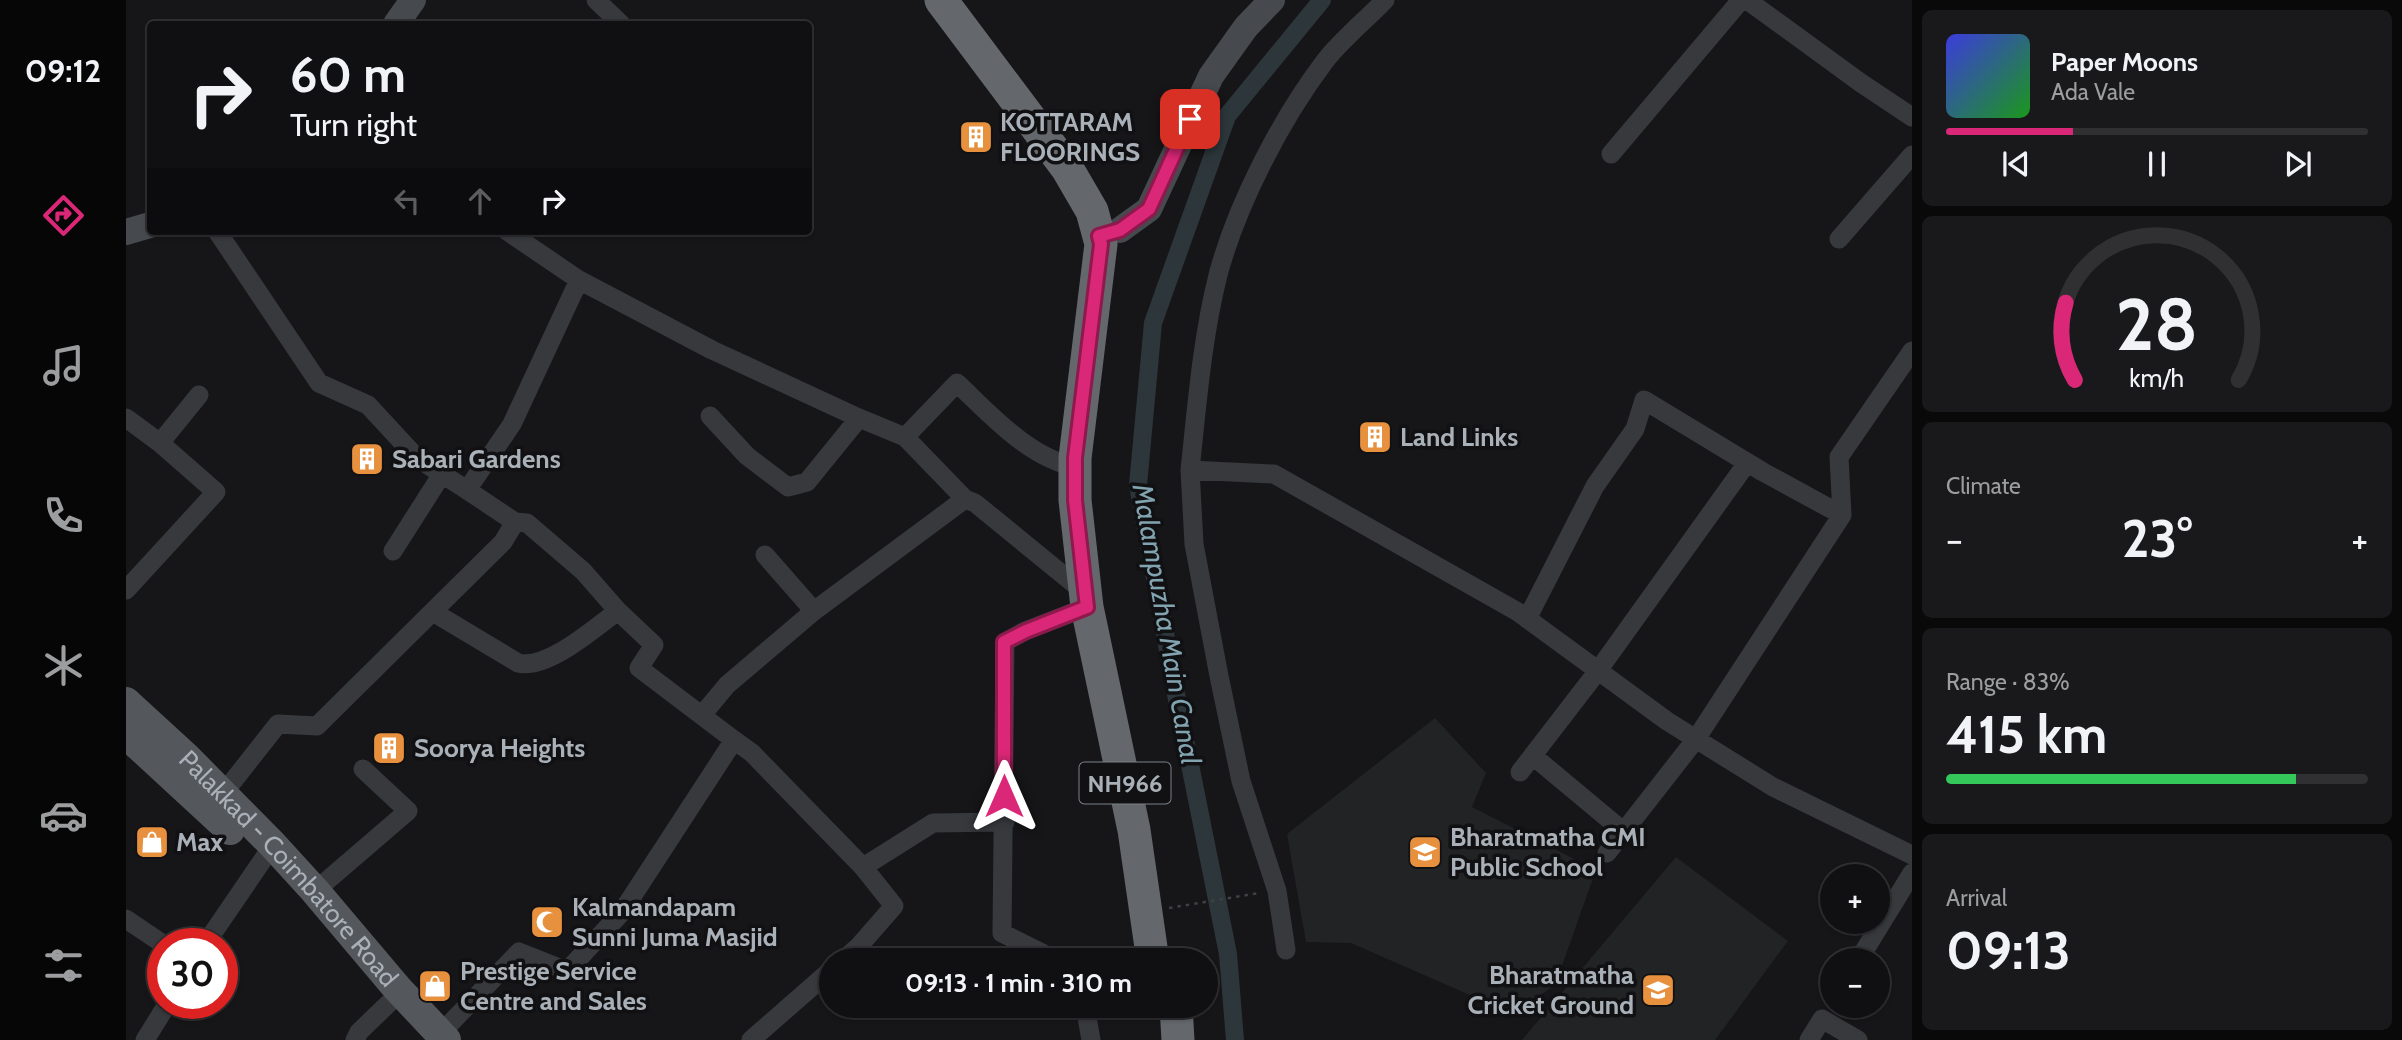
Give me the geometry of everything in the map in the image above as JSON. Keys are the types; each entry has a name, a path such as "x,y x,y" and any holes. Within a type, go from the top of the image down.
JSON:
{"highway":[{"name":"NH966","path":"941,0 1066,168 1092,211 1110,233"},
{"name":"NH966","path":"961,0 1102,188 1110,233 1094,478 1110,610 1169,948"},
{"name":"NH966","path":"1110,233 1101,244 1084,376 1075,467 1075,500 1086,597 1133,830 1151,948"},
{"path":"1159,1018 1160,1040"},
{"path":"1177,1018 1178,1040"}],"main road":[{"name":"Palakkad - Coimbatore Road","path":"131,722 222,795 389,1003 437,1038"},
{"name":"Palakkad - Coimbatore Road","path":"131,722 267,853 315,891 437,1038"}],"street":[{"path":"398,21 412,0"},
{"path":"596,0 618,21"},
{"path":"1110,233 1149,209 1211,76 1247,26 1272,0"},
{"path":"1286,950 1276,891 1241,781 1194,544 1190,471 1201,365 1219,274 1238,216 1288,114 1327,58 1385,0"},
{"path":"1611,154 1741,0"},
{"path":"1747,0 1912,117"},
{"path":"1839,239 1912,155"},
{"path":"126,232 147,226"},
{"path":"220,235 319,383 368,405 417,458 515,522 527,523 583,571 618,611 654,645 639,668 752,753 863,867 894,906 857,948"},
{"path":"513,235 579,280 712,350 905,437 965,499 975,503 1073,583 1086,597 1004,642 1005,822 1002,933 1032,948"},
{"path":"467,490 512,424 579,280"},
{"path":"1606,853 1696,739 1842,516 1839,457 1912,351"},
{"path":"905,437 957,383 1013,435 1059,464 1075,467"},
{"path":"160,443 199,395"},
{"path":"1527,619 1595,486 1635,429 1644,400 1747,463 1842,516"},
{"path":"710,416 747,456 788,487 807,482 859,418"},
{"path":"126,418 160,443 216,492 126,590"},
{"path":"1520,772 1597,672 1747,463"},
{"path":"1190,471 1274,474 1527,619 1597,672 1773,787 1912,855"},
{"path":"393,551 442,474"},
{"path":"702,715 727,685 814,611 965,499"},
{"path":"222,795 278,724 317,726 503,542 515,522"},
{"path":"765,555 814,611"},
{"path":"433,612 526,665 548,660 618,611"},
{"path":"437,1038 519,952 566,971 622,912 734,740"},
{"path":"1533,756 1623,831"},
{"path":"315,891 408,811 363,769"},
{"path":"863,867 933,823 1005,822"},
{"path":"216,928 267,853"},
{"path":"1866,948 1912,873"},
{"path":"126,919 147,933"},
{"path":"751,1040 819,980"},
{"path":"355,1040 359,1032 389,1003"},
{"path":"1087,1018 1091,1040"},
{"path":"1809,1040 1823,1018"},
{"path":"1834,1018 1858,1040"},
{"path":"145,1040 158,1019"},
{"path":"126,1036 136,1040"}],"path":[{"path":"1164,909 1276,891"}],"shaded area":[{"name":"Bharatmatha CMI Public School","path":"1435,718 1486,773 1472,807 1596,870 1555,985 1513,1014 1351,943 1306,942 1287,834"},
{"name":"Bharatmatha Cricket Ground","path":"1676,857 1788,941 1715,1040 1522,1040"}],"waterway":[{"name":"Malampuzha Main Canal","path":"1235,1040 1228,954 1178,705 1138,485 1153,323 1227,116 1322,0"}],"place":[{"name":"KOTTARAM FLOORINGS","path":"976,137"},
{"name":"Land Links","path":"1375,437"},
{"name":"Sabari Gardens","path":"367,459"},
{"name":"Soorya Heights","path":"389,748"},
{"name":"Max","path":"152,842"},
{"name":"Bharatmatha CMI Public School","path":"1425,852"},
{"name":"Kalmandapam Sunni Juma Masjid","path":"547,922"},
{"name":"Prestige Service Centre and Sales","path":"435,986"},
{"name":"Bharatmatha Cricket Ground","path":"1658,990"}],"route":[{"path":"1004,796 1004,642 1087,607 1075,500 1075,458 1097,282 1101,244 1099,236 1120,230 1149,209 1190,119"}]}
